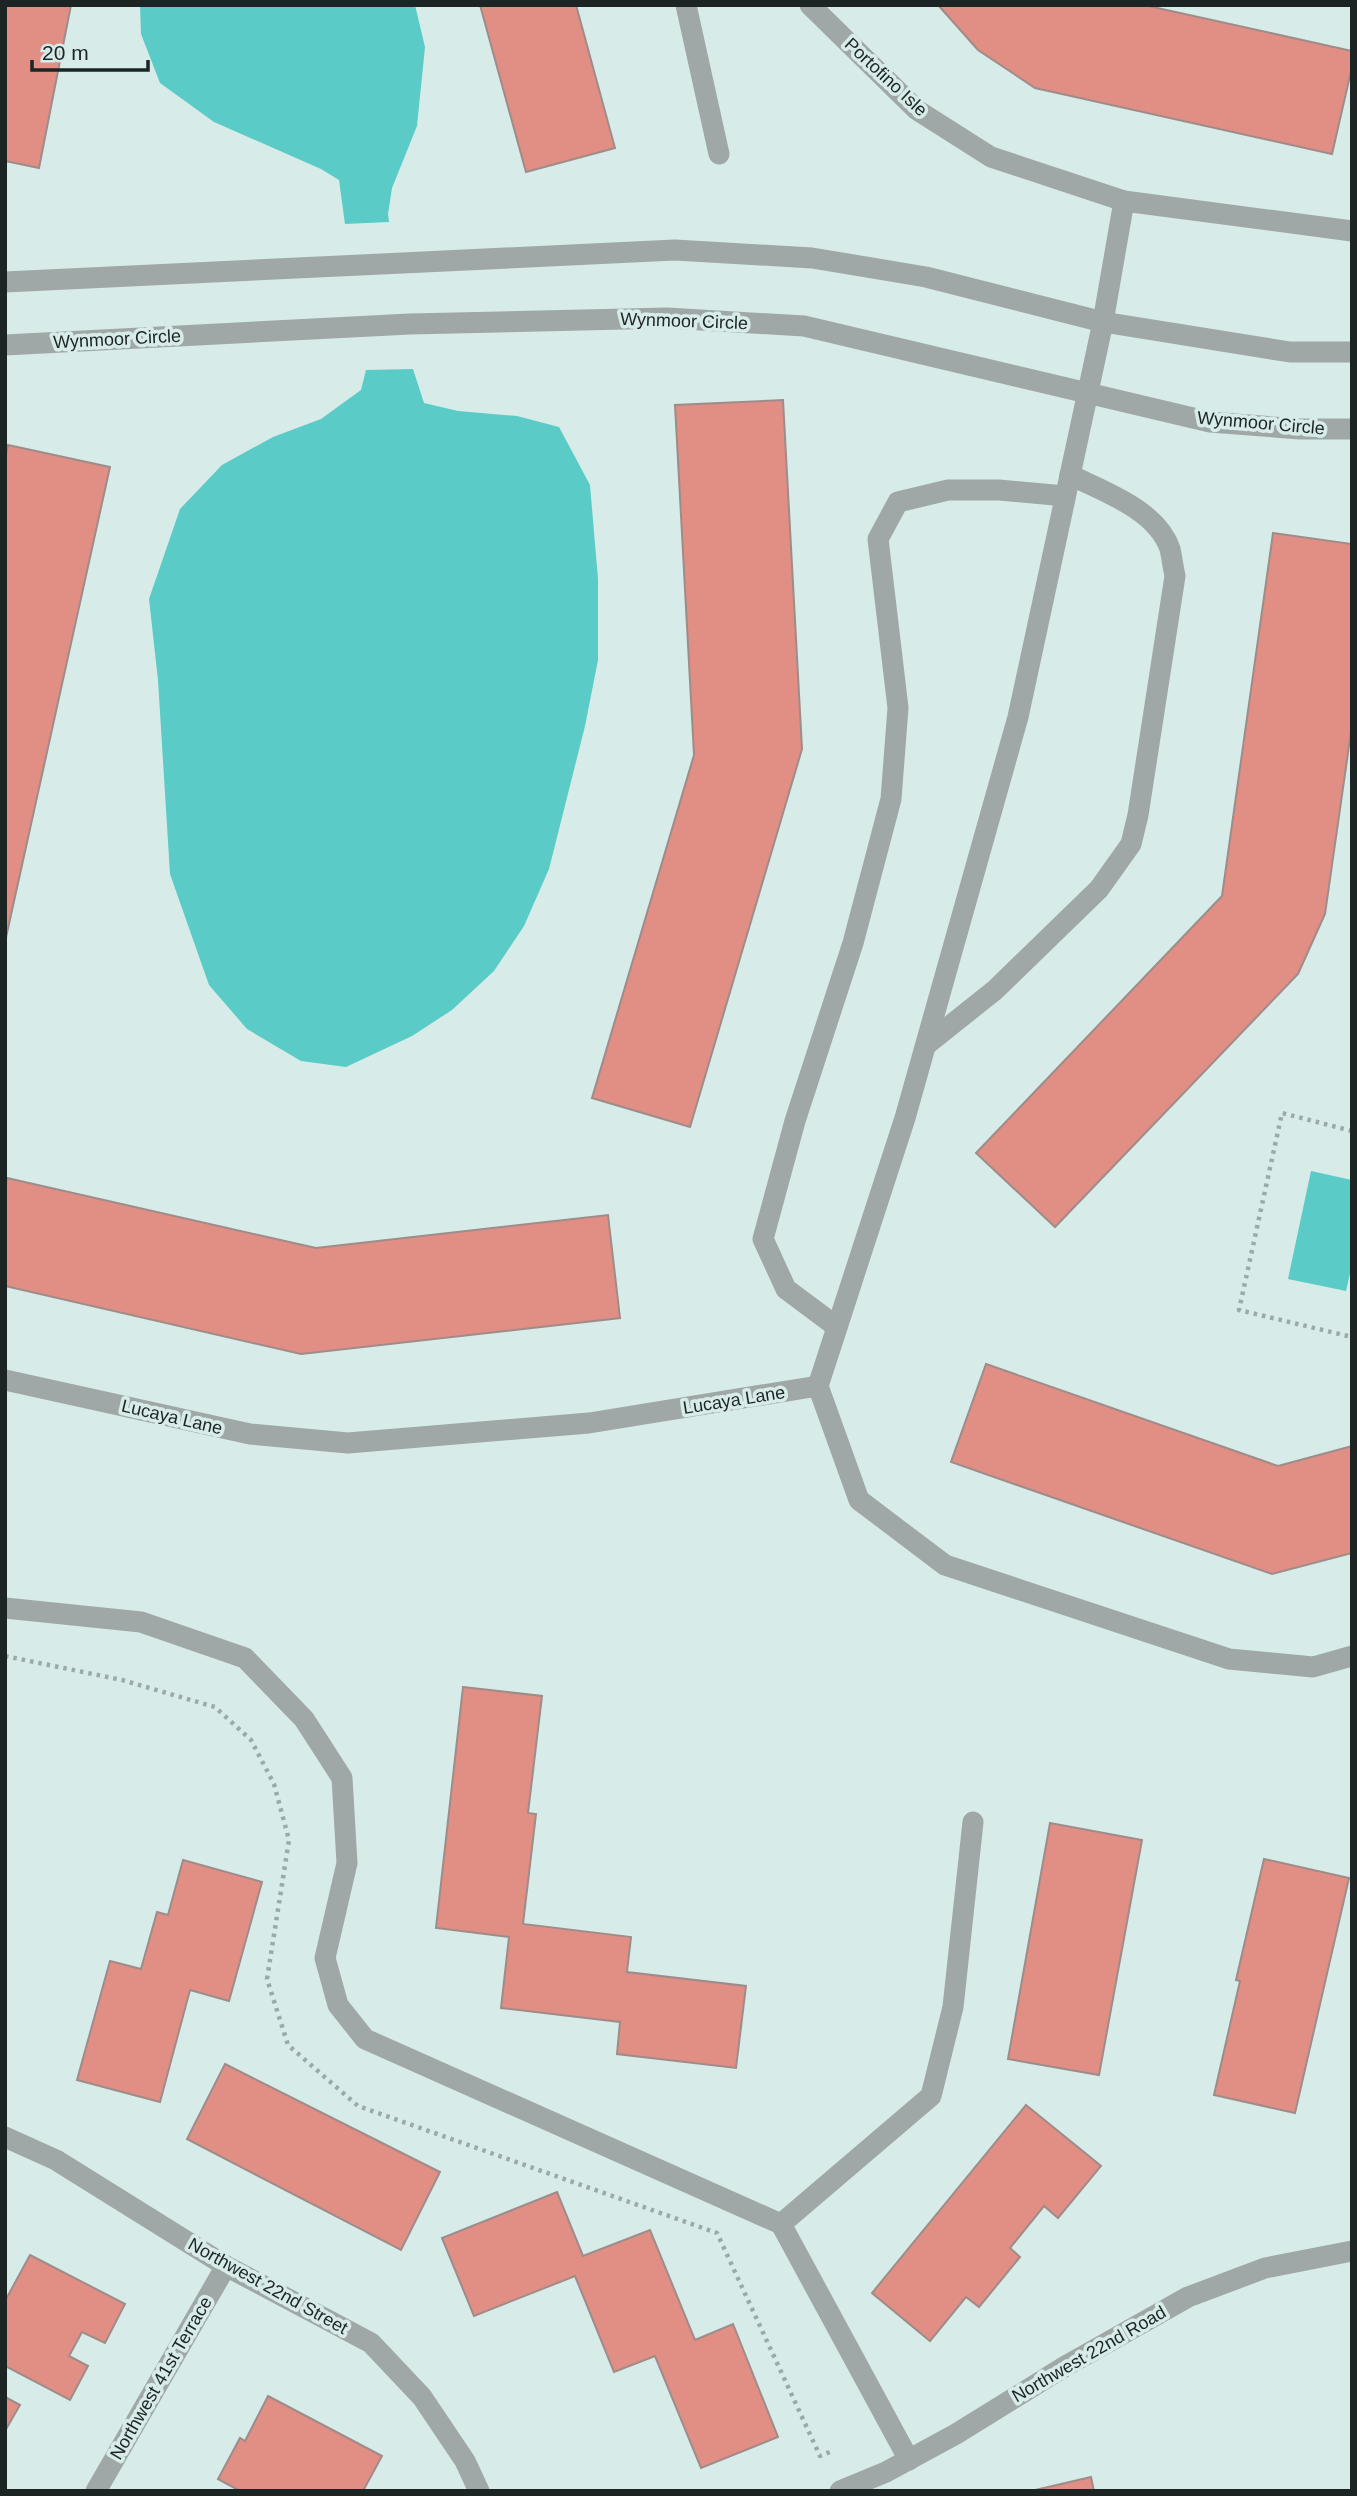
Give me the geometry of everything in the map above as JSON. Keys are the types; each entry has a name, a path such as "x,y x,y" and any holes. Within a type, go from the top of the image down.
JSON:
{"street":[{"path":"686,5 719,154"},
{"name":"Portofino Isle","path":"810,5 917,110 991,157 1124,201 1352,231"},
{"path":"1124,201 1103,321 1018,717 905,1118 818,1386 859,1500 945,1565 1229,1659 1313,1667 1352,1656"},
{"path":"5,282 675,250 812,258 914,275 1103,321 1290,352 1352,352"},
{"name":"Wynmoor Circle","path":"5,345 410,324 667,318 804,327 1210,422 1300,429 1352,429"},
{"path":"926,1045 995,990 1100,889 1131,844 1138,815 1175,576 1169,547 1150,519 1125,502 1070,475"},
{"path":"836,1327 786,1289 763,1239 795,1121 853,943 891,799 898,708 878,539 898,502 948,490 999,490 1065,496"},
{"name":"Lucaya Lane","path":"5,1380 250,1434 348,1443 589,1423 818,1386"},
{"path":"5,1608 141,1622 245,1658 304,1719 342,1778 347,1863 326,1958 338,2005 365,2039 780,2224 909,2460"},
{"path":"780,2224 931,2096 953,2007 973,1822"},
{"name":"Northwest 22nd Street","path":"5,2137 56,2160 226,2266 371,2343 422,2397 465,2461 479,2491"},
{"name":"Northwest 22nd Road","path":"840,2491 886,2472 956,2434 1064,2367 1188,2297 1265,2268 1352,2251"},
{"name":"Northwest 41st Terrace","path":"96,2491 226,2266"}],"path":[{"path":"1352,1131 1282,1112 1239,1310 1352,1337"}],"water":[{"path":"140,5 415,5 425,47 417,126 392,188 389,222 345,224 339,180 321,169 214,122 160,83 141,34"},
{"path":"413,369 424,403 458,411 517,416 559,427 590,485 598,579 598,660 585,726 549,869 524,926 494,971 452,1010 412,1036 346,1067 301,1061 247,1029 209,985 170,874 158,680 149,599 180,509 222,465 273,437 321,419 361,390 366,370"},
{"path":"1311,1171 1352,1180 1352,1265 1346,1291 1288,1279"}],"building":[{"path":"5,5 71,5 39,168 5,161"},
{"path":"480,5 576,5 615,148 526,172"},
{"path":"938,5 1144,5 1352,51 1352,67 1332,154 1035,88 978,50"},
{"path":"783,400 802,749 690,1127 592,1098 694,755 675,405"},
{"path":"8,445 110,467 5,942 5,459"},
{"path":"1273,533 1352,544 1352,725 1325,914 1298,974 1055,1227 976,1153 1222,896"},
{"path":"7,1178 316,1248 608,1215 620,1318 301,1354 5,1286"},
{"path":"986,1364 1278,1466 1352,1446 1352,1553 1272,1574 951,1462"},
{"path":"463,1687 542,1696 528,1813 536,1814 523,1924 631,1937 627,1972 746,1986 736,2068 617,2054 620,2022 501,2008 509,1937 436,1928"},
{"path":"1050,1823 1142,1840 1099,2075 1008,2059"},
{"path":"1264,1859 1349,1878 1295,2113 1214,2095 1240,1981 1236,1980"},
{"path":"183,1860 262,1882 229,2001 190,1990 160,2102 77,2080 110,1961 141,1969 157,1912 168,1915"},
{"path":"225,2064 440,2172 401,2250 187,2139"},
{"path":"1026,2105 1101,2166 1058,2218 1044,2206 1010,2248 1020,2257 979,2307 966,2297 930,2341 872,2293"},
{"path":"557,2192 583,2256 650,2230 695,2340 733,2324 778,2437 701,2468 655,2356 614,2372 575,2276 474,2316 442,2238"},
{"path":"30,2255 125,2304 105,2343 82,2332 69,2356 88,2366 70,2400 5,2366 5,2301"},
{"path":"268,2396 382,2456 363,2491 240,2491 218,2479 240,2438 245,2441"},
{"path":"5,2397 20,2405 5,2431"},
{"path":"1091,2477 1094,2491 1031,2491"}]}
